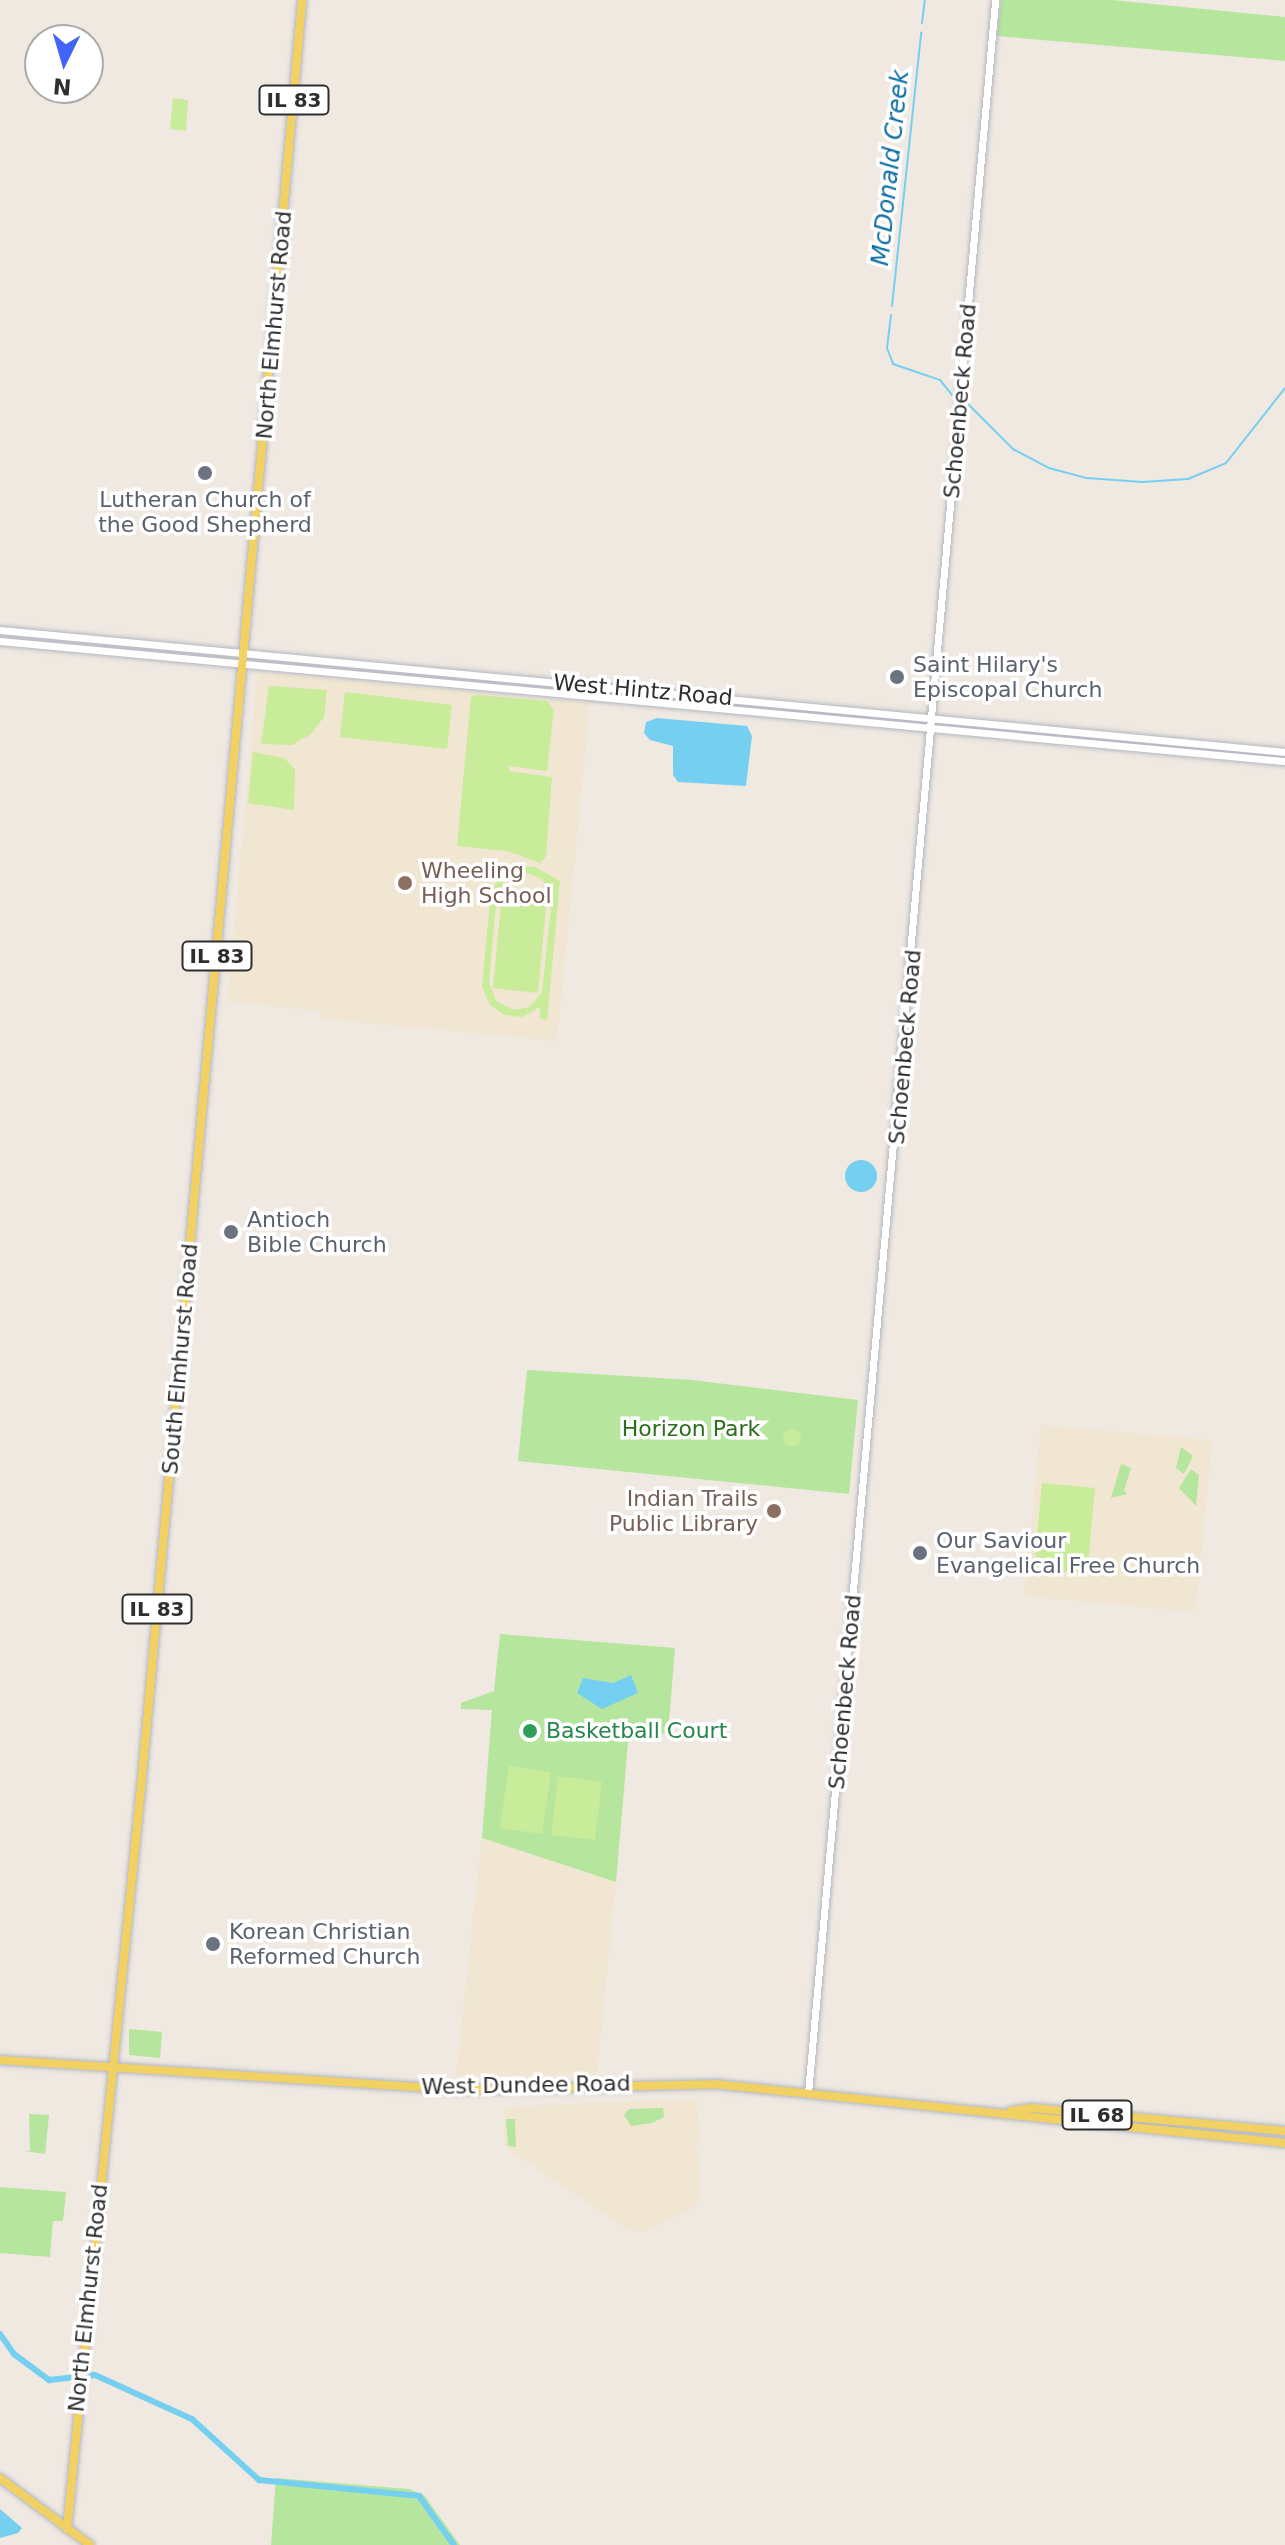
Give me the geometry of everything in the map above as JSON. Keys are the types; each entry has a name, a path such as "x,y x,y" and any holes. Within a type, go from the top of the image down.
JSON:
{"main road":[{"name":"North Elmhurst Road","path":"246,655 302,0"},
{"name":"Schoenbeck Road","path":"808,2093 995,0"},
{"name":"West Hintz Road","path":"0,630 932,722 1285,752"},
{"name":"West Hintz Road","path":"0,641 246,655"},
{"name":"South Elmhurst Road","path":"113,2068 246,655"},
{"name":"West Hintz Road","path":"932,722 1285,761"},
{"name":"West Dundee Road","path":"0,2060 459,2090 714,2084 1004,2111"},
{"name":"North Elmhurst Road","path":"67,2529 76,2412 113,2068"},
{"name":"IL 68","path":"1004,2111 1032,2108 1285,2131"},
{"name":"IL 68","path":"1004,2111 1285,2143"},
{"path":"0,2478 90,2545"}],"shaded area":[{"name":"Wheeling High School","path":"258,672 590,703 557,1041 321,1019 321,1011 227,1002"},
{"path":"1041,1425 1212,1440 1196,1612 1024,1596"},
{"path":"482,1838 616,1882 597,2074 456,2076"},
{"path":"696,2099 701,2140 694,2148 699,2153 701,2200 682,2215 643,2231 628,2230 504,2146 504,2107"}],"green space":[{"path":"1001,0 1112,0 1285,17 1285,61 997,36"},
{"path":"173,98 188,100 186,131 170,129"},
{"path":"269,686 327,690 324,717 311,734 292,745 261,744"},
{"path":"345,692 452,705 447,749 340,737"},
{"path":"471,697 547,701 554,710 547,771 509,766 509,771 552,777 546,856 540,863 507,851 457,846"},
{"path":"253,752 284,758 295,769 294,810 248,803"},
{"path":"519,866 535,867 560,881 547,1020 540,1019 540,1007 522,1017 504,1015 490,1005 482,987 491,891 501,875","holes":["524,872 542,879 552,898 542,993 529,1007 514,1010 496,1001 489,982 497,892 508,878"]},
{"path":"502,893 547,897 538,993 493,988"},
{"name":"Horizon Park","path":"527,1370 692,1380 858,1400 849,1494 518,1461"},
{"path":"792,1429 801,1438 792,1447 783,1438"},
{"path":"1181,1447 1193,1456 1184,1474 1176,1468"},
{"path":"1121,1464 1131,1468 1124,1490 1127,1494 1111,1498"},
{"path":"1191,1469 1199,1475 1196,1506 1179,1488"},
{"path":"1042,1483 1095,1488 1087,1574 1034,1569"},
{"path":"500,1634 675,1648 668,1734 629,1731 616,1882 482,1838 492,1710 461,1709 461,1703 494,1691"},
{"name":"Basketball Court","path":"530,1722 537,1725 540,1732 537,1739 530,1742 523,1739 520,1732 523,1725"},
{"path":"509,1766 551,1772 542,1834 500,1828"},
{"path":"558,1776 602,1782 595,1840 551,1835"},
{"path":"129,2029 162,2032 160,2058 129,2055"},
{"path":"663,2108 664,2117 652,2123 631,2126 624,2115 629,2109"},
{"path":"29,2114 49,2115 45,2154 25,2151 30,2151"},
{"path":"506,2119 515,2119 516,2147 508,2146"},
{"path":"0,2187 66,2192 63,2221 53,2221 50,2257 0,2253"},
{"path":"276,2478 409,2489 424,2495 460,2545 271,2545"}],"water":[{"path":"657,718 747,726 752,736 746,786 678,782 673,775 673,746 650,740 644,733 646,722"},
{"path":"861,1160 872,1165 877,1176 872,1187 861,1192 850,1187 845,1176 850,1165"},
{"path":"631,1675 638,1693 602,1709 577,1693 583,1678 613,1683"},
{"path":"0,2509 22,2528 18,2533 0,2538"}],"waterway":[{"name":"McDonald Creek","path":"922,23 925,0"},
{"name":"McDonald Creek","path":"892,306 921,33"},
{"name":"McDonald Creek","path":"891,315 887,348 893,364 940,380 953,396"},
{"name":"McDonald Creek","path":"965,401 1013,449 1049,468 1087,478 1142,482 1188,479 1226,463 1285,388"},
{"path":"0,2334 14,2354 49,2380 95,2375 192,2419 259,2480 419,2496 454,2545"}],"place":[{"name":"Lutheran Church of the Good Shepherd","path":"205,473"},
{"name":"Saint Hilary's Episcopal Church","path":"897,677"},
{"name":"Wheeling High School","path":"405,883"},
{"name":"Antioch Bible Church","path":"231,1232"},
{"name":"Indian Trails Public Library","path":"774,1511"},
{"name":"Our Saviour Evangelical Free Church","path":"920,1553"},
{"name":"Basketball Court","path":"530,1731"},
{"name":"Korean Christian Reformed Church","path":"213,1944"}]}
